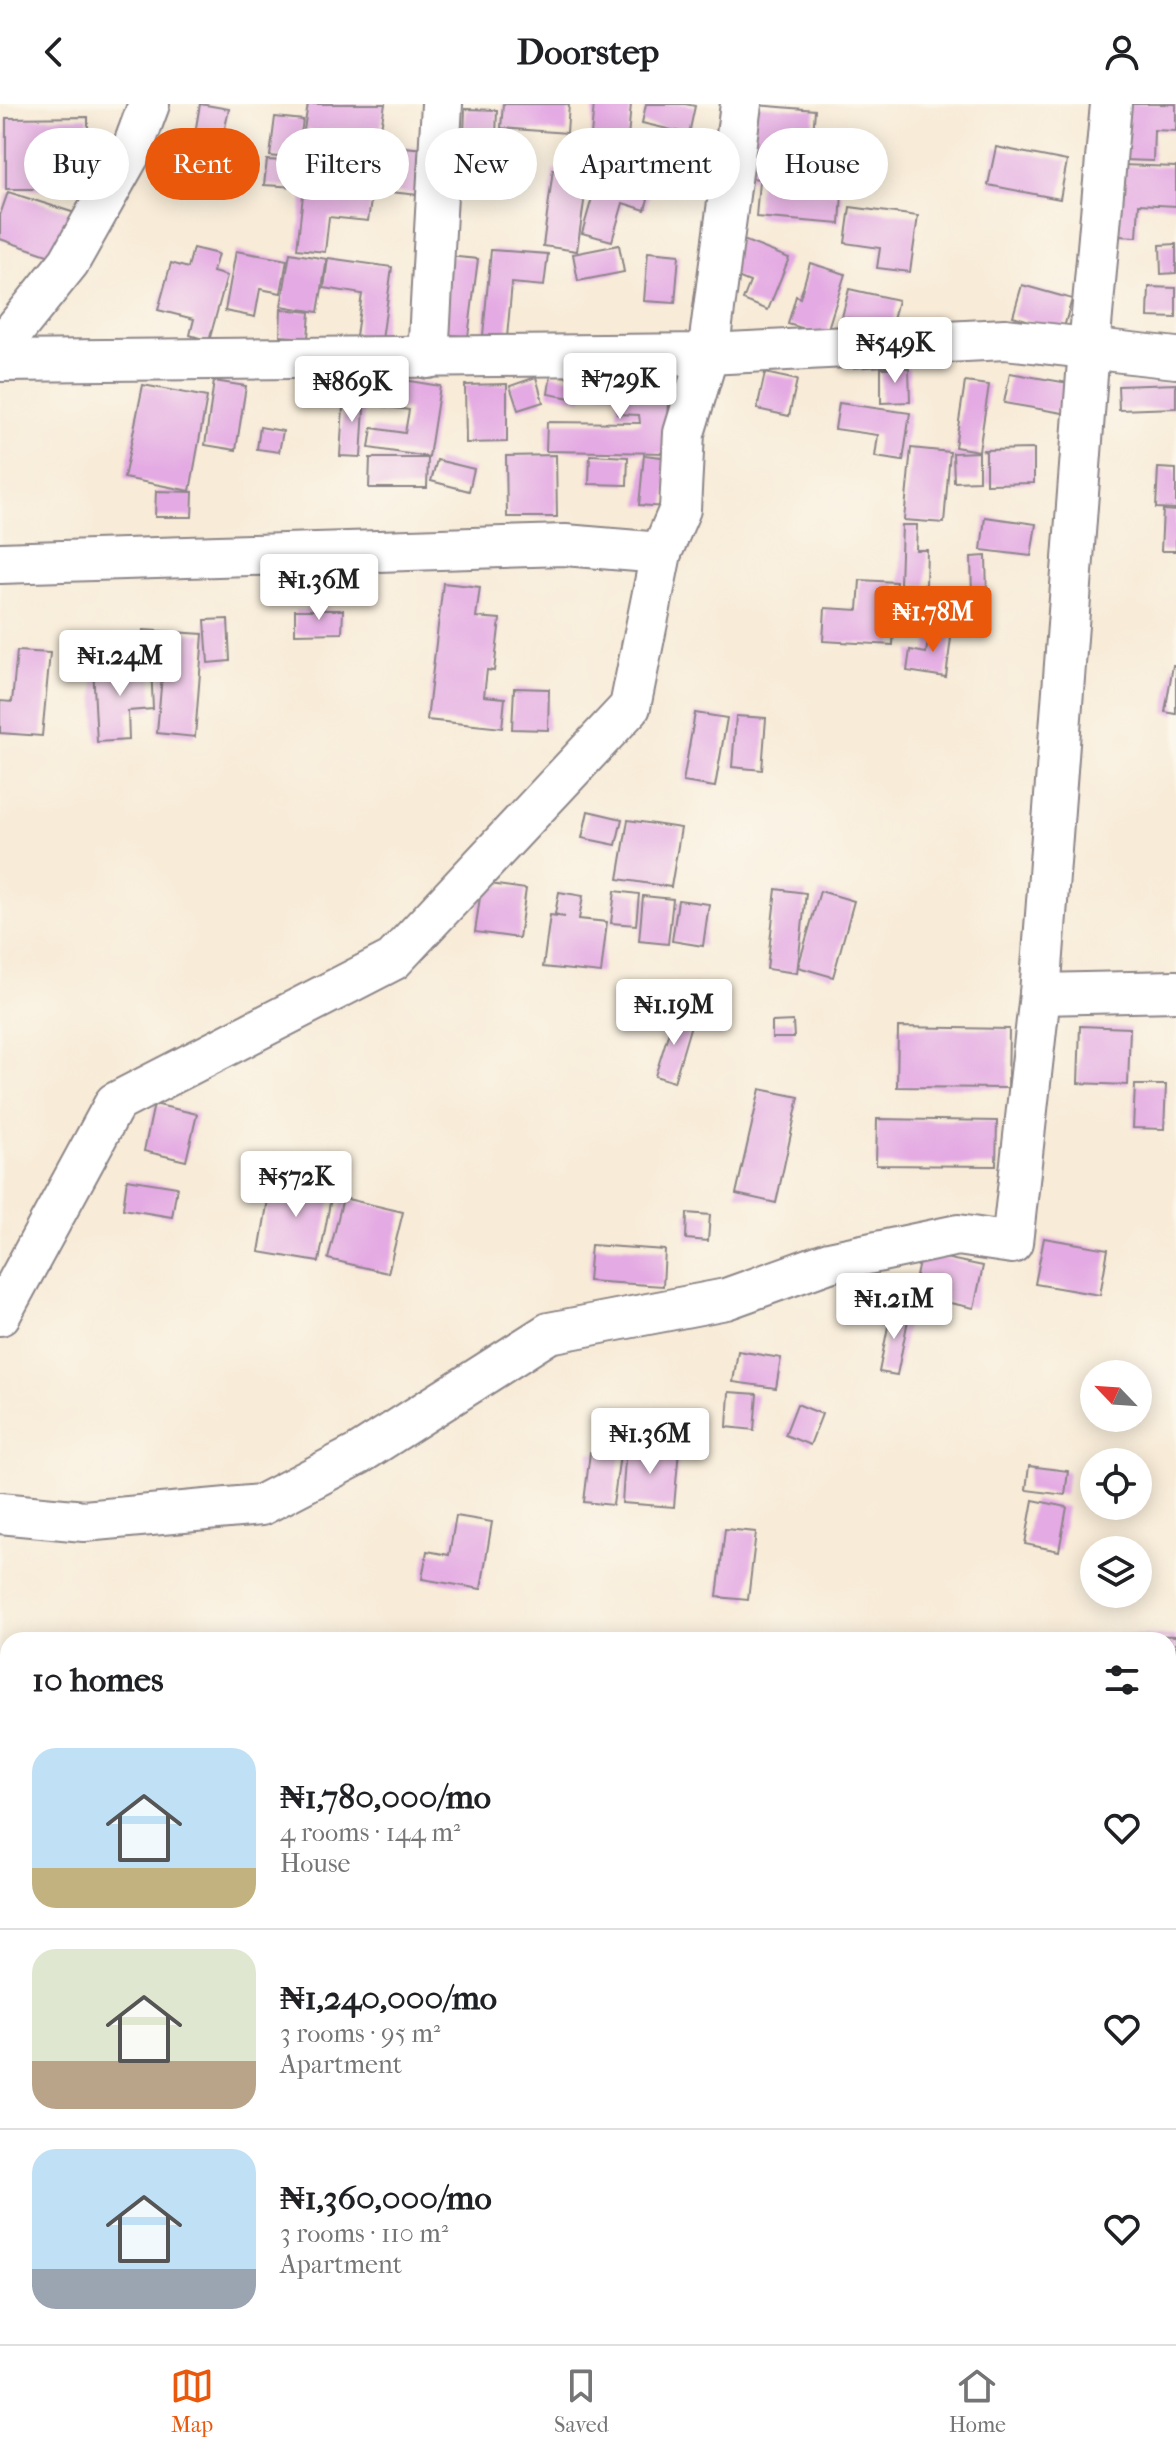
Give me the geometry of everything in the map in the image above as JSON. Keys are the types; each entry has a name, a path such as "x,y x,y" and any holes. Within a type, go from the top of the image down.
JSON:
{"street":[{"path":"0,348 69,262 132,150 149,104"},
{"path":"428,358 442,104"},
{"path":"0,1315 115,1103 393,960 630,707 661,553 680,509 684,433 708,354 741,104"},
{"path":"0,1513 84,1521 261,1505 359,1454 549,1333 726,1299 829,1262 958,1235 1012,1243 1040,994 1089,348 1111,104"},
{"path":"0,361 708,354 1005,339 1176,358"},
{"path":"0,563 565,545 661,553"},
{"path":"1040,994 1176,991"}],"building":[{"path":"200,104 229,109 225,128 196,128"},
{"path":"308,104 385,104 381,128 304,128"},
{"path":"503,104 569,104 567,128 553,128 553,132 537,131 537,128 501,128"},
{"path":"594,104 631,104 629,128 592,128"},
{"path":"646,104 695,106 690,128 663,128 642,123"},
{"path":"745,104 815,110 814,128 756,128 756,178 740,177"},
{"path":"1124,104 1176,104 1176,131 1154,130 1153,161 1123,160"},
{"path":"465,109 497,110 496,128 464,128"},
{"path":"88,117 88,128 24,128 24,189 6,189 6,118"},
{"path":"275,117 303,120 302,128 276,128 276,157 270,156"},
{"path":"996,147 1067,161 1060,199 988,185"},
{"path":"409,148 424,149 419,195 409,194"},
{"path":"267,160 276,161 276,186 264,185"},
{"path":"1122,165 1176,167 1176,206 1139,204 1137,237 1119,236"},
{"path":"553,169 553,200 584,200 577,251 543,246"},
{"path":"8,192 24,197 24,200 75,213 59,259 0,239 0,215"},
{"path":"302,200 371,200 368,221 329,217 325,252 297,249"},
{"path":"591,200 648,200 645,210 623,203 612,241 582,233"},
{"path":"757,200 842,200 840,224 756,217"},
{"path":"850,207 918,216 910,272 877,268 880,248 845,243"},
{"path":"738,238 789,258 768,310 743,300 750,282 725,272"},
{"path":"1176,244 1176,273 1161,274 1160,245"},
{"path":"619,245 624,272 578,281 573,254"},
{"path":"193,248 218,254 213,272 227,276 209,341 190,335 194,319 158,310 171,263 188,268"},
{"path":"491,250 548,254 544,286 512,283 507,337 483,335"},
{"path":"236,251 287,260 281,293 260,289 255,317 225,311"},
{"path":"648,252 679,255 675,303 644,301"},
{"path":"290,253 327,259 318,312 281,306"},
{"path":"447,256 478,259 468,337 437,333"},
{"path":"328,258 392,267 382,340 356,336 362,294 324,288"},
{"path":"810,263 845,274 826,335 788,324 796,296 800,298"},
{"path":"1022,285 1072,299 1063,331 1013,316"},
{"path":"1149,287 1176,288 1176,318 1148,317"},
{"path":"849,289 898,300 891,328 842,317"},
{"path":"281,309 310,312 308,338 280,336"},
{"path":"881,368 909,368 910,402 881,403"},
{"path":"765,373 797,380 789,416 757,409"},
{"path":"1010,373 1074,384 1069,414 1004,403"},
{"path":"551,374 586,380 582,400 548,394"},
{"path":"386,377 440,386 429,457 369,448 372,428 405,433 409,410 382,406"},
{"path":"536,377 543,402 518,410 510,386"},
{"path":"593,377 669,379 668,453 546,451 547,422 640,423 639,415 617,414 617,394 592,393"},
{"path":"214,381 246,386 236,450 205,445"},
{"path":"965,382 989,385 979,451 955,447"},
{"path":"507,384 507,442 466,443 465,385"},
{"path":"1176,384 1176,408 1119,410 1118,386"},
{"path":"143,385 207,397 190,491 124,478"},
{"path":"344,390 365,392 361,457 340,456"},
{"path":"839,403 910,413 903,461 875,457 878,435 835,429"},
{"path":"260,427 283,431 279,452 257,449"},
{"path":"911,448 950,452 944,523 904,520"},
{"path":"1034,449 1034,483 986,484 986,452 982,450"},
{"path":"979,452 979,481 954,482 953,453"},
{"path":"556,455 557,517 507,517 506,456"},
{"path":"590,455 628,457 627,485 589,484"},
{"path":"644,455 670,458 665,507 639,505"},
{"path":"370,458 428,458 427,488 369,488"},
{"path":"437,460 474,469 469,491 431,481"},
{"path":"1158,468 1176,469 1176,509 1156,508"},
{"path":"156,491 193,492 192,517 155,517"},
{"path":"1163,510 1176,511 1176,551 1161,551"},
{"path":"985,517 1036,524 1031,556 981,550"},
{"path":"902,525 917,525 916,550 927,550 926,585 900,584"},
{"path":"986,556 987,596 972,596 971,557"},
{"path":"860,580 896,582 893,645 823,641 825,608 858,610"},
{"path":"443,583 480,587 476,617 500,619 494,671 487,670 484,696 505,698 502,728 427,720"},
{"path":"295,610 343,610 342,633 295,634"},
{"path":"228,619 230,661 208,663 205,620"},
{"path":"930,627 952,630 946,677 907,671 910,650 926,653"},
{"path":"143,630 203,634 195,737 157,733 163,664 141,662"},
{"path":"17,651 50,653 42,736 0,733 0,701 12,702"},
{"path":"151,665 153,709 128,711 129,740 97,742 93,667"},
{"path":"1173,665 1176,666 1176,714 1165,712"},
{"path":"514,688 549,689 548,730 512,729"},
{"path":"695,713 727,718 715,787 683,782"},
{"path":"736,716 766,718 762,770 732,767"},
{"path":"588,811 622,819 616,845 582,838"},
{"path":"628,820 681,828 671,887 618,879"},
{"path":"482,883 526,889 519,938 475,932"},
{"path":"776,889 806,893 797,973 767,969"},
{"path":"615,891 639,894 636,925 611,923"},
{"path":"820,891 854,901 833,977 798,967"},
{"path":"559,892 583,896 579,919 607,922 601,973 543,967 550,915 565,917 555,914"},
{"path":"643,896 673,899 668,944 639,941"},
{"path":"678,900 709,904 703,946 672,941"},
{"path":"675,1012 693,1018 674,1082 655,1076"},
{"path":"793,1021 794,1038 772,1038 772,1022"},
{"path":"1080,1026 1130,1028 1128,1085 1078,1083"},
{"path":"898,1027 1009,1029 1008,1088 897,1087"},
{"path":"1135,1085 1166,1085 1164,1129 1133,1128"},
{"path":"760,1089 799,1097 776,1203 736,1194"},
{"path":"154,1104 197,1114 186,1161 144,1151"},
{"path":"877,1119 997,1121 996,1166 876,1165"},
{"path":"272,1176 333,1187 319,1262 259,1252"},
{"path":"127,1179 177,1187 172,1217 123,1209"},
{"path":"343,1198 403,1212 388,1273 328,1259"},
{"path":"687,1213 710,1215 708,1241 686,1239"},
{"path":"1044,1238 1108,1249 1100,1295 1035,1284"},
{"path":"591,1245 665,1250 663,1286 588,1281"},
{"path":"921,1253 983,1266 974,1308 912,1295"},
{"path":"892,1306 910,1310 897,1375 879,1372"},
{"path":"738,1351 781,1358 776,1388 733,1382"},
{"path":"729,1392 757,1394 754,1430 727,1427"},
{"path":"797,1404 822,1414 810,1445 785,1435"},
{"path":"626,1445 679,1449 674,1507 622,1503"},
{"path":"590,1452 620,1455 613,1505 584,1502"},
{"path":"1029,1466 1068,1471 1065,1495 1026,1490"},
{"path":"1033,1500 1067,1507 1059,1551 1025,1544"},
{"path":"456,1516 492,1522 481,1589 422,1579 427,1551 449,1555"},
{"path":"725,1529 756,1532 748,1600 717,1597"}]}
